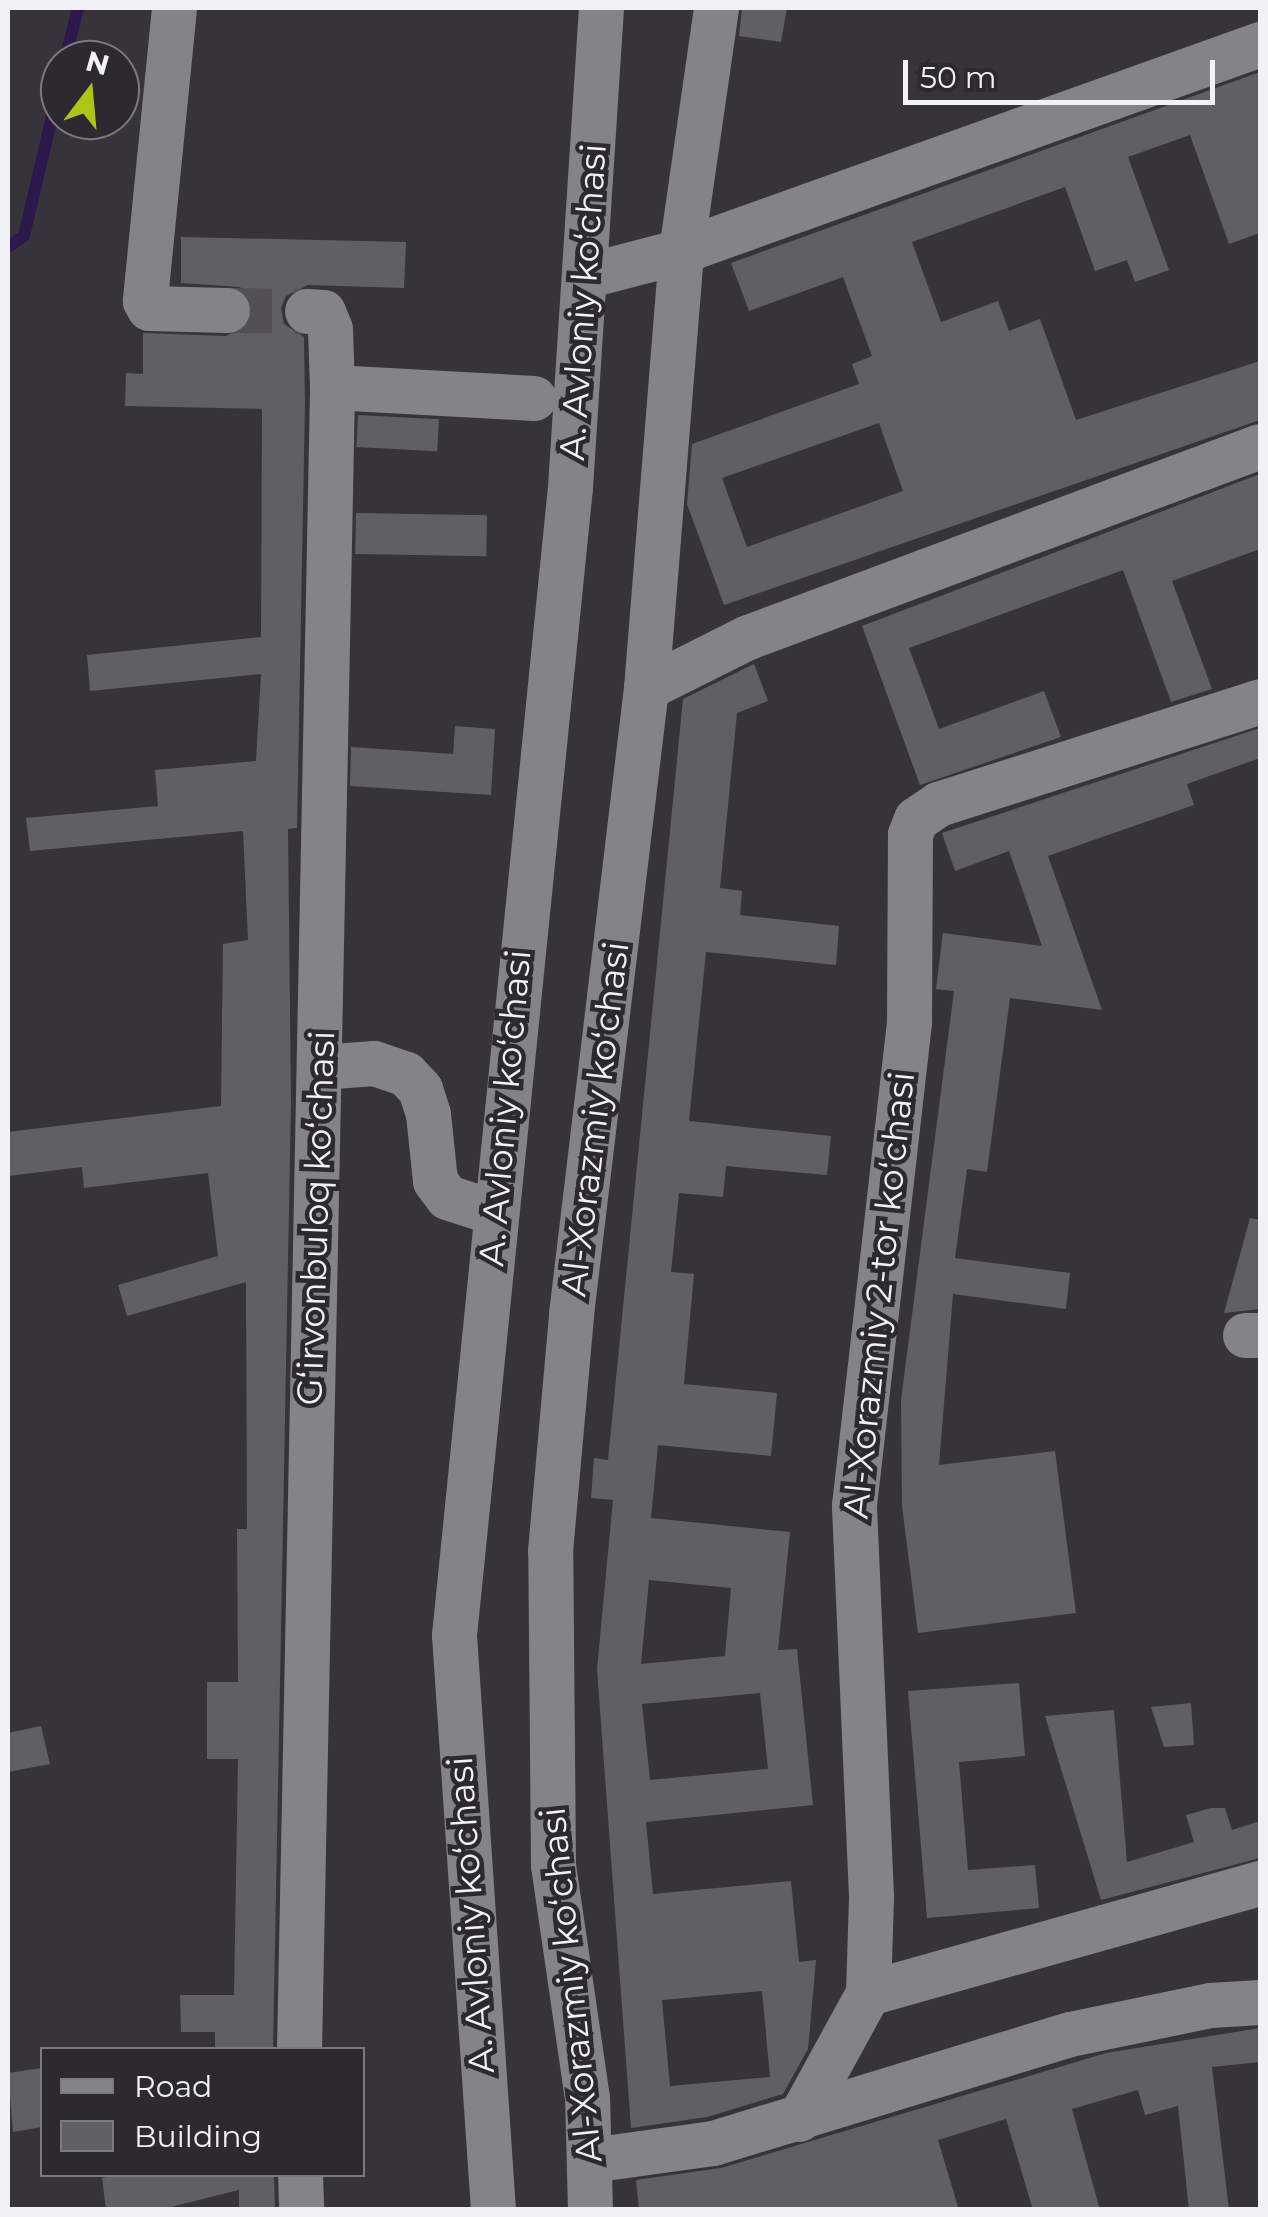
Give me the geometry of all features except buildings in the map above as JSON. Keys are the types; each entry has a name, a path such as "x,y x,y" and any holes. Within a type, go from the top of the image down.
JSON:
{"street":[{"path":"174,8 145,301 149,308 227,310"},
{"name":"A. Avloniy ko‘chasi","path":"493,2210 454,1635 570,487 601,8"},
{"name":"Al-Xorazmiy koʻchasi","path":"590,2210 590,2160 553,1865 550,1551 570,1314 646,688 681,251 716,8"},
{"path":"584,276 681,251 1260,44"},
{"name":"Gʻirvonbuloq koʻchasi","path":"299,2047 332,387 330,329 322,312 307,312"},
{"path":"332,387 534,398"},
{"path":"646,688 748,637 1260,446"},
{"name":"Al-Xorazmiy 2-tor koʻchasi","path":"799,2120 868,1992 871,1896 854,1504 909,1021 910,834 916,819 938,804 1260,702"},
{"path":"320,1067 374,1063 406,1074 428,1114 435,1181 446,1197 496,1213"},
{"path":"868,1992 1260,1883"},
{"path":"590,2160 713,2142 799,2120 1070,2034 1210,2005 1260,2002"},
{"path":"300,2177 301,2210"}],"waterway":[{"path":"70,40 78,8"},
{"path":"8,247 24,236 47,140"}],"tunnel":[{"path":"227,310 307,311"}]}
